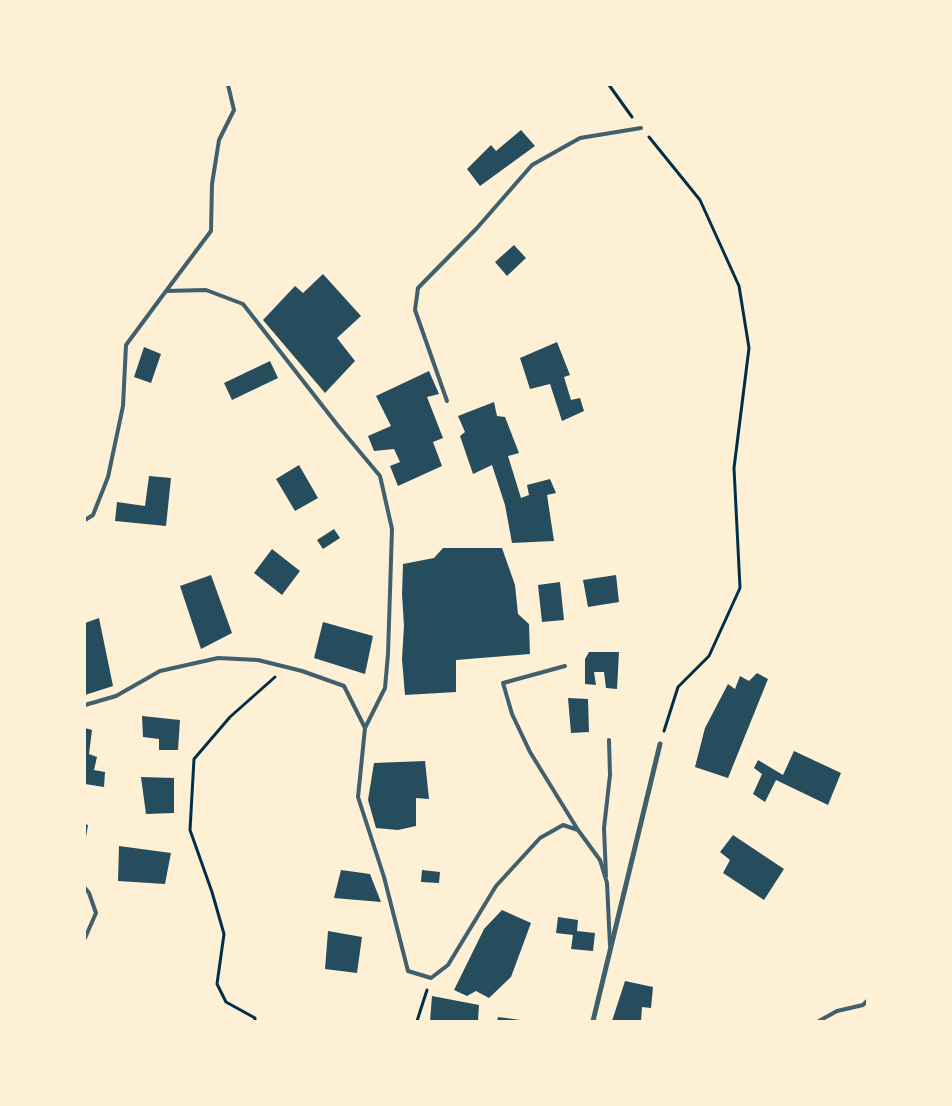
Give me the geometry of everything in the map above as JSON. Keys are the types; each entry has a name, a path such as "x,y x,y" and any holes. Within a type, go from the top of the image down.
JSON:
{"street":[{"path":"593,1021 660,744"}],"lane":[{"path":"85,520 93,515 108,478 123,406 126,344 211,231 212,184 219,140 234,110 228,85"},
{"path":"446,401 415,310 418,288 477,228 532,165 580,138 640,128"},
{"path":"166,291 206,290 243,304 339,427 380,476 392,528 388,654 385,688 365,728 358,797 384,876 408,971 431,978 448,965 496,886 540,838 563,825 578,830"},
{"path":"85,705 116,696 160,671 218,658 258,660 344,686 365,728"},
{"path":"565,666 503,683 512,714 530,752 578,830 600,860 607,883"},
{"path":"609,740 610,775 604,828 610,953"},
{"path":"85,888 89,893 96,913 85,938"},
{"path":"819,1021 837,1010 863,1005 867,1001"}],"path":[{"path":"609,85 640,128 700,200 739,286 748,348 734,468 740,588 709,656 678,687 660,744"},
{"path":"255,1021 255,1018 226,1002 217,984 224,934 212,892 190,830 194,759 230,717 286,667"},
{"path":"418,1021 431,978"}],"building":[{"path":"521,130 535,146 480,186 467,169 491,145 496,151"},
{"path":"514,245 526,258 507,276 495,262"},
{"path":"323,274 361,316 337,338 355,361 325,393 263,320 295,286 303,293"},
{"path":"557,342 570,375 564,377 571,400 580,398 584,411 562,421 550,384 530,389 520,358"},
{"path":"144,347 161,354 151,383 134,377"},
{"path":"270,361 278,378 232,400 224,383"},
{"path":"429,371 439,394 427,397 443,438 433,442 442,466 398,486 390,466 400,462 394,449 374,451 368,436 391,426 376,396"},
{"path":"494,402 497,416 505,417 519,453 508,456 521,498 529,495 527,485 550,479 556,493 547,495 554,541 512,543 505,505 492,465 473,474 460,436 465,432 458,416"},
{"path":"299,465 318,498 295,511 276,479"},
{"path":"149,476 171,478 166,526 115,521 117,502 145,506"},
{"path":"334,529 340,538 323,549 317,540"},
{"path":"443,548 502,548 515,585 518,614 529,624 530,654 456,660 456,692 405,695 402,659 404,626 403,564 434,558"},
{"path":"272,549 300,571 282,595 254,573"},
{"path":"211,575 232,633 201,649 180,586"},
{"path":"616,575 619,602 588,607 583,580"},
{"path":"560,582 564,620 542,622 538,585"},
{"path":"99,618 113,686 85,695 85,623"},
{"path":"323,622 373,636 365,674 314,658"},
{"path":"589,652 619,652 617,689 606,688 604,672 594,672 596,685 585,684 585,659"},
{"path":"757,673 768,679 728,778 695,767 705,728 728,684 735,689 740,676 749,681"},
{"path":"568,698 588,699 589,732 571,733"},
{"path":"142,716 180,720 178,750 159,750 159,739 143,737"},
{"path":"85,728 92,730 89,754 97,757 94,770 105,772 104,787 85,784"},
{"path":"794,751 841,773 828,805 776,780 765,802 753,794 762,774 754,768 758,760 783,775"},
{"path":"425,761 429,799 416,798 416,826 398,830 376,828 368,800 374,763"},
{"path":"141,777 174,778 174,813 146,814"},
{"path":"85,824 88,825 86,837 85,837"},
{"path":"733,835 784,869 764,900 723,873 730,860 720,852"},
{"path":"119,846 171,853 165,884 118,881"},
{"path":"341,870 370,874 381,902 334,898"},
{"path":"422,870 440,872 439,883 421,882"},
{"path":"502,910 531,923 511,977 489,998 476,991 467,996 454,990 484,929"},
{"path":"558,917 578,920 577,931 595,933 593,951 571,949 573,935 556,933"},
{"path":"328,931 362,937 357,973 325,969"},
{"path":"625,981 653,987 651,1008 642,1007 641,1021 612,1021"},
{"path":"432,996 479,1005 478,1021 430,1021"},
{"path":"498,1017 521,1020 521,1021 497,1021"}]}
